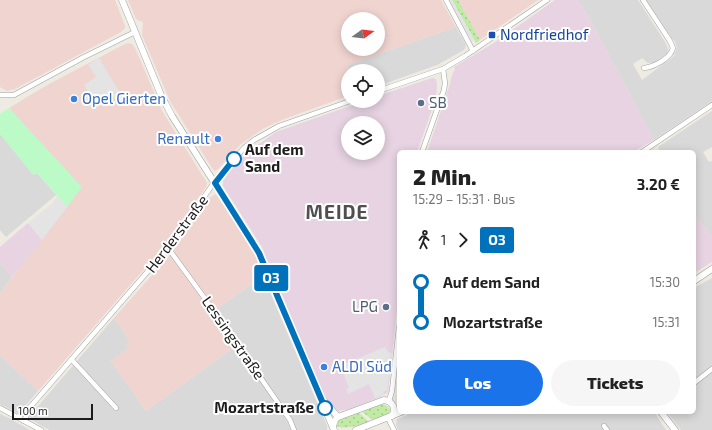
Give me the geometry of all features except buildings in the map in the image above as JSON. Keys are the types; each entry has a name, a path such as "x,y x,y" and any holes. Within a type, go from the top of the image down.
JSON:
{"street":[{"path":"122,0 161,95 172,116 259,253 334,428"},
{"path":"446,0 473,51"},
{"path":"385,90 443,69 473,51 547,0"},
{"path":"643,0 671,42 673,48 670,54 656,65 644,68"},
{"path":"0,96 14,96 84,57 135,32"},
{"path":"423,150 444,90 445,83 443,69"},
{"name":"Herderstraße","path":"18,417 31,406 72,360 168,248 236,156 254,140 279,126 341,104"},
{"path":"645,150 712,106"},
{"name":"Lessingstraße","path":"168,248 290,420 294,430"},
{"path":"696,280 712,270"},
{"path":"394,430 390,417 394,410 392,391 397,345"},
{"path":"72,360 116,408"},
{"path":"696,381 712,369"},
{"path":"321,396 338,417"},
{"path":"334,428 334,420 338,417 384,400 394,405"},
{"name":"Herderstraße","path":"24,421 31,406"},
{"path":"0,408 41,430"},
{"path":"356,430 397,414"},
{"path":"663,414 675,430"}],"shaded area":[{"path":"0,0 115,0 125,28 121,32 15,89 7,91 0,87"},
{"path":"128,0 441,0 456,27 385,52 385,12 341,12 341,56 373,56 350,64 341,64 341,99 284,119 264,128 241,144 215,171 170,101 142,35 143,22 136,19"},
{"path":"448,0 452,0 474,39 471,42"},
{"path":"458,0 538,0 480,40"},
{"path":"555,0 577,0 588,16 654,140 636,150 428,150 455,69 454,67 494,43"},
{"path":"577,0 638,0 668,49 667,54 653,63 648,63 642,58 633,64 642,80 674,56 677,47 674,40 646,0 712,0 712,101 654,140 588,16"},
{"path":"456,27 466,45 464,50 437,65 385,84 385,64 350,64 373,56 385,56 385,52"},
{"path":"128,43 132,44 135,48 162,111 207,183 206,187 164,246 38,391 0,355 0,293 70,203 25,126 9,108 49,84"},
{"path":"99,58 120,93 97,107 84,85 96,77 88,65"},
{"path":"432,78 436,79 436,98 418,150 397,150 397,310 388,392 380,397 350,409 338,411 324,395 262,247 223,186 223,181 236,163 249,151 276,132 344,108 385,108 385,94"},
{"path":"712,111 712,147 703,152 709,162 712,161 712,237 696,216 696,150 659,150 658,147"},
{"path":"0,134 34,175 37,173 56,195 6,237 0,230"},
{"path":"216,194 254,253 263,276 215,310 173,251 211,197"},
{"path":"58,196 67,207 42,240 28,223 54,202 53,201"},
{"path":"696,216 712,237 712,262 696,272"},
{"path":"28,223 42,240 12,277 0,263 0,247"},
{"path":"171,254 236,346 146,411 111,361 128,349 125,345 130,341 117,322 113,319"},
{"path":"0,263 12,277 0,293"},
{"path":"263,276 327,426 327,430 296,430 289,415 215,310"},
{"path":"712,278 712,430 681,430 669,414 696,414 696,287"},
{"path":"113,319 117,322 130,341 128,349 111,361 146,411 236,346 284,414 291,430 49,430 30,419 33,412"},
{"path":"385,347 388,352 392,353 387,391 383,391 384,394 375,398 369,384 348,394 346,389 349,388 343,373 345,372 342,365"},
{"path":"0,355 38,391 19,413 0,404"},
{"path":"0,414 9,418 30,430 0,430"},
{"path":"410,414 655,414 666,430 398,430 396,424 397,419"}],"green space":[{"path":"452,0 458,0 480,40 476,43"},
{"path":"9,108 82,187 67,207 37,173 33,175 0,134 0,114"},
{"path":"380,405 385,405 389,408 390,411 388,415 372,420 362,411"},
{"path":"359,413 369,422 357,426 337,426 338,421"}],"bus line":[{"name":"O3","path":"234,159 215,183 259,253 325,408"}],"place":[{"name":"Nordfriedhof","path":"492,35"},
{"name":"Opel Gierten","path":"74,99"},
{"name":"SB","path":"421,103"},
{"name":"Renault","path":"218,139"},
{"name":"Auf dem Sand","path":"234,159"},
{"name":"LPG","path":"386,307"},
{"name":"ALDI Süd","path":"324,367"},
{"name":"Mozartstraße","path":"325,408"}],"district":[{"name":"MEIDE","path":"337,212"}]}
